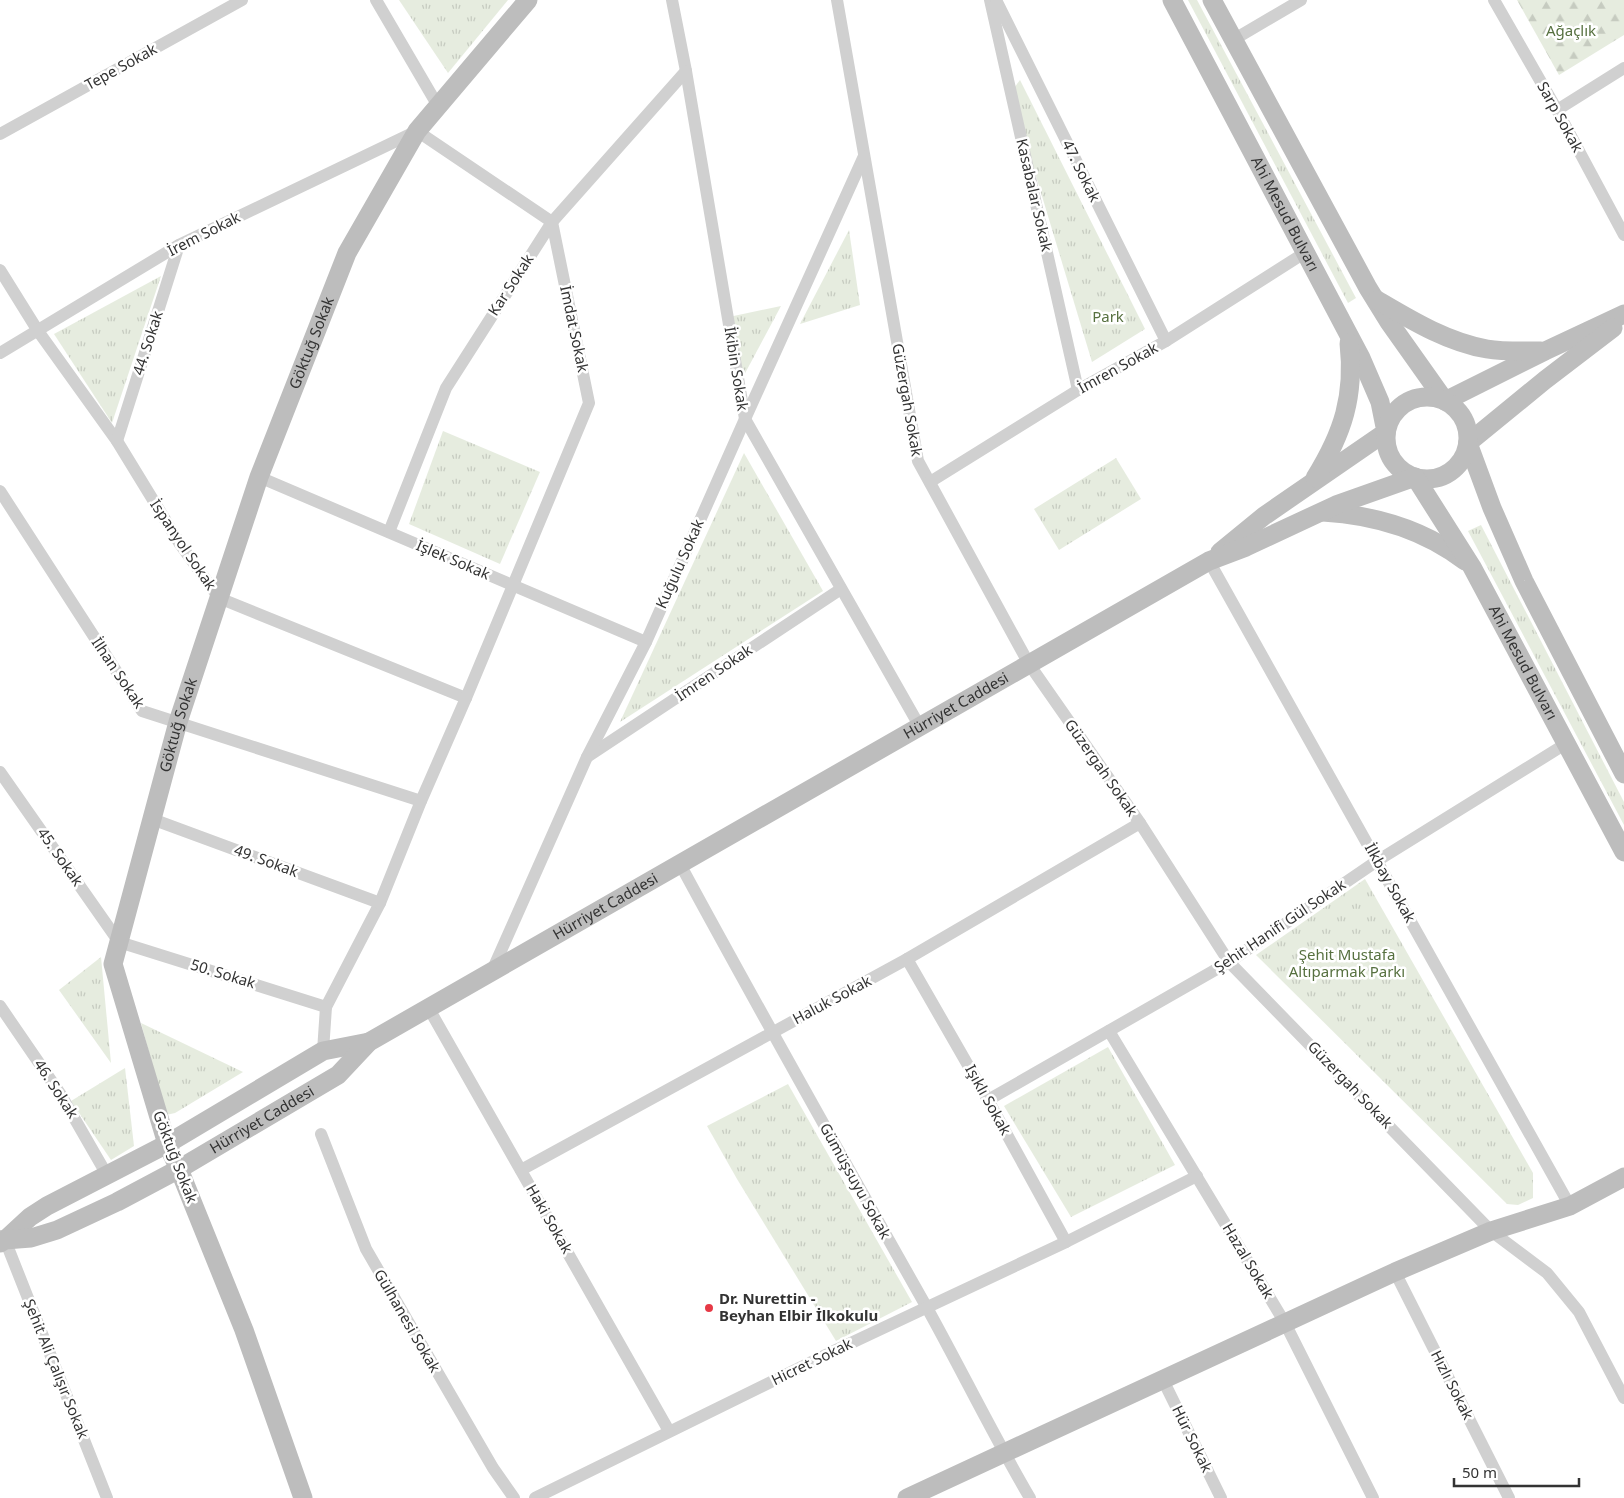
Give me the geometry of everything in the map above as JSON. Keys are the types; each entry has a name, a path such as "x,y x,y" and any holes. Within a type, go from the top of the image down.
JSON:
{"main road":[{"name":"Göktuğ Sokak","path":"303,1498 244,1330 167,1144 113,964 178,722 259,477 347,253 417,131 528,0"},
{"name":"Ahi Mesud Bulvarı","path":"1172,0 1306,252 1376,391 1386,432 1388,451 1392,460 1398,467 1415,477 1472,567 1624,852"},
{"path":"1212,0 1374,299 1445,401"},
{"path":"1374,299 1434,332 1456,341 1486,349 1545,350"},
{"path":"1445,401 1545,350 1624,314"},
{"path":"1468,443 1624,319"},
{"path":"1310,485 1331,451 1348,406 1351,379 1348,334"},
{"path":"1426,397 1445,401 1454,406 1466,423 1468,433 1466,453 1454,470 1445,475 1435,478 1415,477 1319,512 1246,547 1209,561 1264,516 1386,432 1393,414 1407,402 1426,397"},
{"path":"1468,443 1492,508 1524,581 1624,774"},
{"path":"1319,512 1366,517 1396,524 1439,543 1472,567"},
{"name":"Hürriyet Caddesi","path":"2,1239 31,1238 56,1230 117,1202 178,1169 338,1075 369,1042 1209,561"},
{"path":"2,1239 47,1206 167,1144 323,1051 369,1042"},
{"path":"907,1498 1396,1272 1491,1231 1570,1206 1624,1177"}],"street":[{"name":"Tepe Sokak","path":"0,134 242,0"},
{"path":"376,0 438,106"},
{"name":"İkibin Sokak","path":"672,0 686,71 744,418 920,727"},
{"name":"Güzergah Sokak","path":"837,0 918,461 1029,664 1140,824 1229,962 1491,1231 1547,1273 1579,1312 1624,1398"},
{"name":"Kasabalar Sokak","path":"990,0 1078,390"},
{"name":"47. Sokak","path":"996,0 1166,341"},
{"path":"1233,40 1301,0"},
{"name":"Sarp Sokak","path":"1494,0 1557,110 1624,235"},
{"path":"1557,110 1624,68"},
{"name":"Kar Sokak","path":"389,532 446,388 552,222 686,71"},
{"path":"417,131 552,222"},
{"name":"İrem Sokak","path":"0,353 179,245 417,131"},
{"name":"Kuğulu Sokak","path":"492,971 587,757 646,642 744,418 864,156"},
{"name":"İmdat Sokak","path":"326,1007 380,903 421,801 589,404 552,222"},
{"name":"44. Sokak","path":"117,441 179,245"},
{"name":"İmren Sokak","path":"930,482 1078,390 1166,341 1306,252"},
{"name":"İspanyol Sokak","path":"0,270 38,331 117,441 180,544 219,598 466,698"},
{"name":"İşlek Sokak","path":"259,477 646,642"},
{"name":"İlhan Sokak","path":"0,491 142,711 421,801"},
{"name":"İlkbay Sokak","path":"1209,561 1570,1206"},
{"name":"İmren Sokak","path":"587,757 841,589"},
{"name":"Şehit Hanifi Gül Sokak","path":"988,1100 1229,962 1377,861 1567,743"},
{"name":"45. Sokak","path":"0,772 119,942"},
{"name":"49. Sokak","path":"152,819 380,903"},
{"name":"Haluk Sokak","path":"521,1170 907,959 1140,824"},
{"name":"Gümüşsuyu Sokak","path":"680,864 771,1032 927,1308 1030,1498"},
{"name":"50. Sokak","path":"119,942 326,1007"},
{"name":"Işıklı Sokak","path":"907,959 988,1100 1066,1242"},
{"name":"46. Sokak","path":"0,1006 61,1095 107,1175"},
{"path":"323,1051 326,1007"},
{"name":"Haki Sokak","path":"428,1008 669,1431"},
{"name":"Hazal Sokak","path":"1109,1031 1285,1323 1373,1498"},
{"name":"Gülhanesi Sokak","path":"321,1134 366,1249 492,1468 514,1498"},
{"name":"Hicret Sokak","path":"535,1498 834,1351 1066,1242 1197,1176"},
{"name":"Şehit Ali Çalışır Sokak","path":"2,1239 107,1498"},
{"name":"Hızlı Sokak","path":"1396,1272 1509,1498"},
{"name":"Hür Sokak","path":"1162,1380 1221,1498"}],"green space":[{"path":"399,0 508,0 448,73"},
{"path":"1188,0 1197,0 1356,298 1348,303"},
{"name":"Ağaçlık","path":"1517,0 1624,0 1624,35 1559,75"},
{"name":"Park","path":"1020,80 1145,329 1092,362 1032,163 1014,88"},
{"path":"849,230 860,305 800,324"},
{"path":"161,276 112,423 54,334"},
{"path":"781,306 742,379 729,317"},
{"path":"443,431 540,472 500,564 409,524"},
{"path":"744,453 823,591 620,722"},
{"path":"1116,458 1141,499 1059,550 1034,509"},
{"path":"1481,525 1624,802 1624,825 1468,531"},
{"name":"Şehit Mustafa Altıparmak Parkı","path":"1365,879 1533,1173 1533,1198 1518,1205 1507,1204 1256,955"},
{"path":"101,957 111,1063 59,990"},
{"path":"141,1023 243,1072 175,1113 166,1115"},
{"path":"1108,1047 1175,1165 1071,1217 1004,1106"},
{"path":"125,1068 134,1146 111,1160 71,1101"},
{"path":"788,1084 912,1302 836,1341 737,1179 707,1126"}],"place":[{"name":"Dr. Nurettin - Beyhan Elbir İlkokulu","path":"709,1308"}]}
